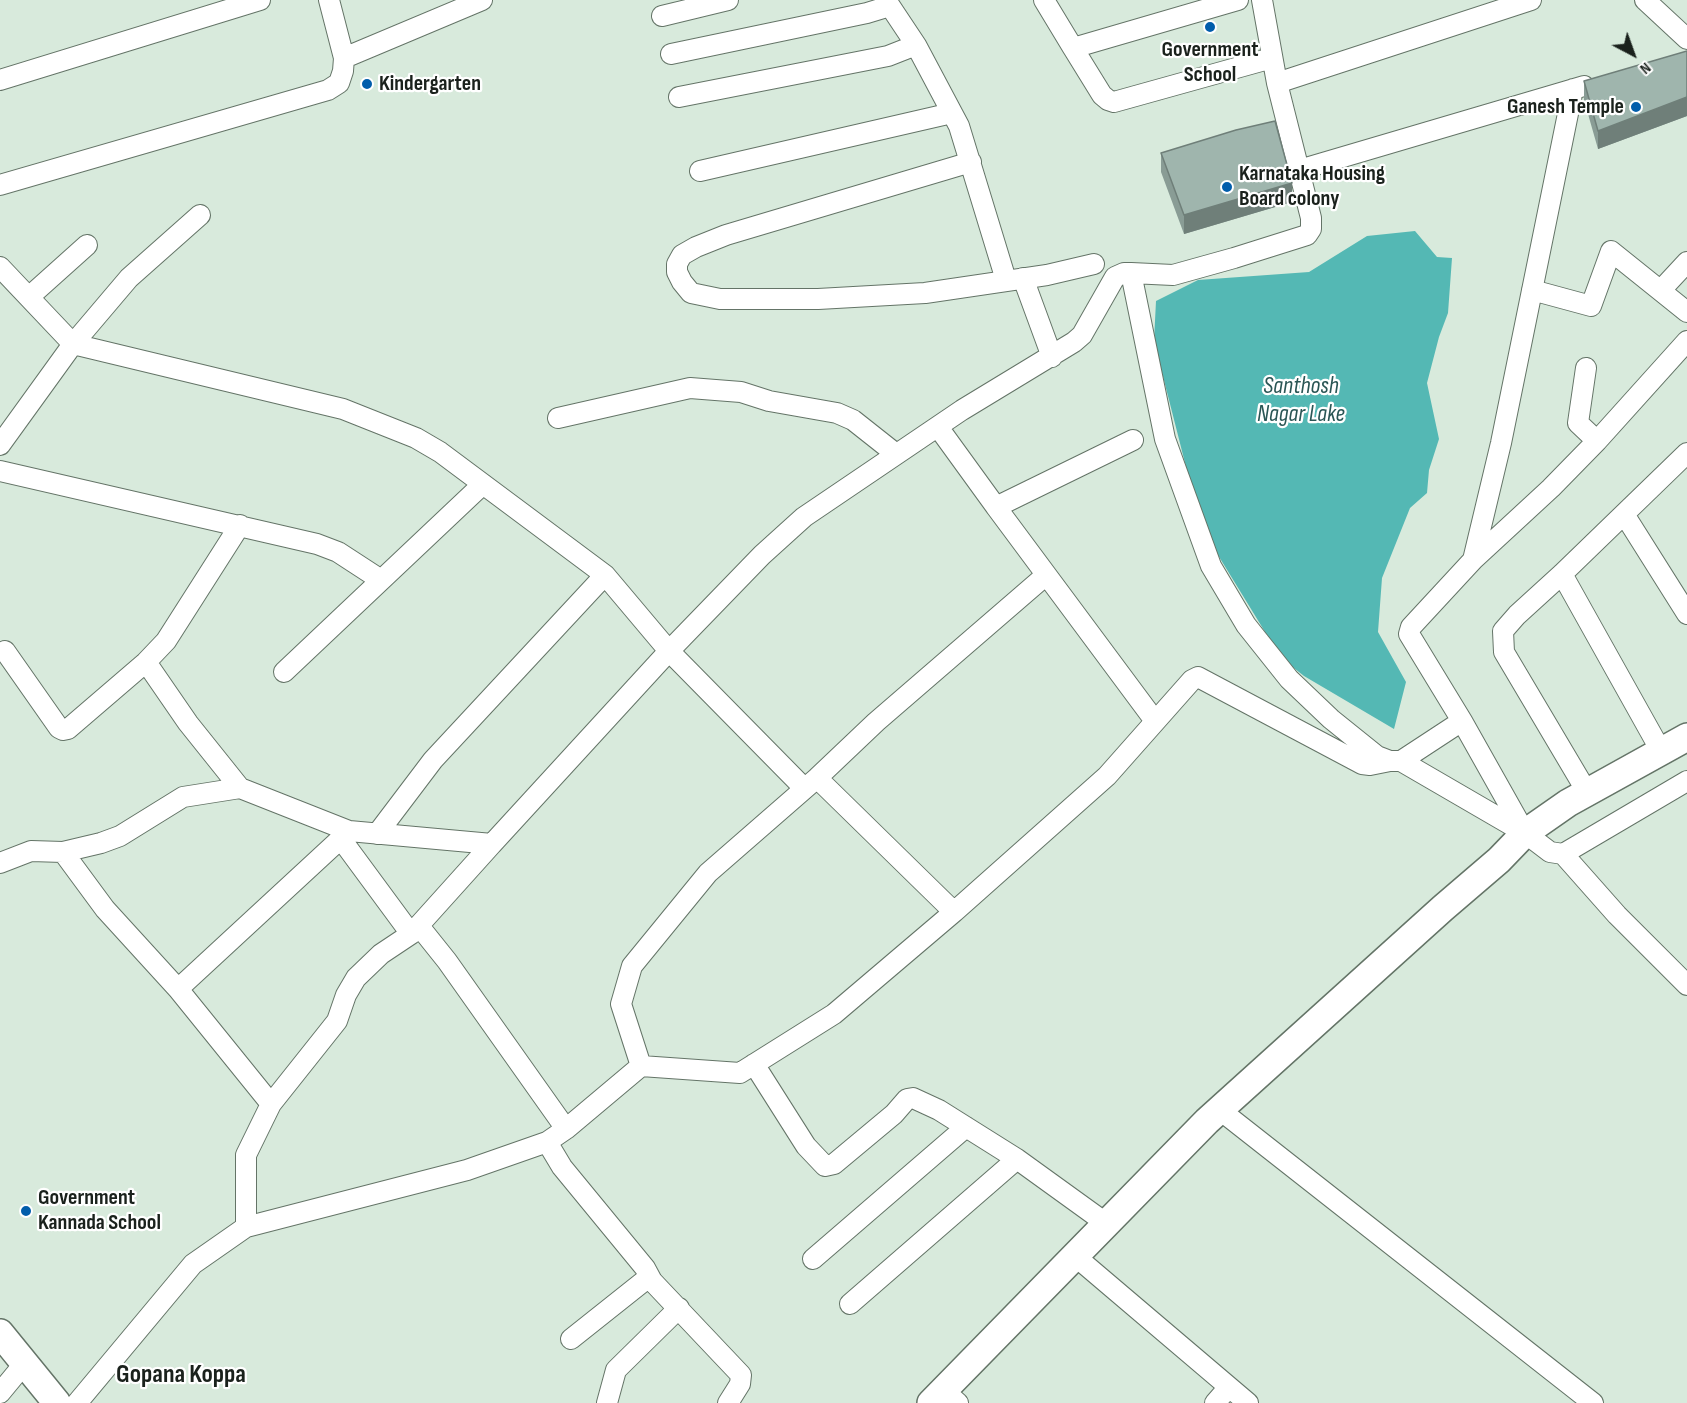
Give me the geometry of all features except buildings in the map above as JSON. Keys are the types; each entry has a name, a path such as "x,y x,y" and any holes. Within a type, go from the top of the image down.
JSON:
{"street":[{"path":"0,80 260,0"},
{"path":"0,185 328,90 339,82 344,58 328,0"},
{"path":"344,58 482,0"},
{"path":"662,16 728,0"},
{"path":"1044,0 1102,95 1114,102 1272,58"},
{"path":"1073,48 1238,0"},
{"path":"246,1227 246,1155 271,1104 337,1021 346,995 356,978 381,954 415,930 669,651 762,555 804,517 938,426 1052,357 1082,335 1116,277 1124,273 1173,275 1307,235 1311,229 1311,218 1277,83 1262,0"},
{"path":"1277,83 1531,0"},
{"path":"1645,0 1687,39"},
{"path":"671,54 867,13 888,3 916,45 952,113 1015,279 1052,357"},
{"path":"679,97 888,56 916,45"},
{"path":"1299,170 1608,80"},
{"path":"1473,560 1501,442 1574,89"},
{"path":"700,171 952,113"},
{"path":"971,162 726,235 682,255 677,264 677,272 691,293 720,299 818,298 925,293 1047,275 1094,264"},
{"path":"0,445 73,344 129,278 200,215"},
{"path":"32,295 87,245"},
{"path":"0,251 32,295 73,344 343,409 416,438 440,452 605,575 669,651 810,783 954,912"},
{"path":"1532,290 1591,306 1611,251 1687,312"},
{"path":"1661,290 1687,262"},
{"path":"1131,273 1165,439 1211,566 1246,625 1289,679 1331,719 1377,756 1396,761 1525,833 1550,852 1563,854 1687,781"},
{"path":"3,276 32,295"},
{"path":"1525,833 1462,721 1409,634 1411,627 1473,560 1551,488 1597,441 1687,341"},
{"path":"1586,368 1578,423 1597,441"},
{"path":"558,418 690,388 741,392 769,400 837,413 853,420 896,454"},
{"path":"938,426 1046,576 1155,721"},
{"path":"996,507 1133,440"},
{"path":"1587,792 1504,652 1503,631 1516,615 1562,574 1687,453"},
{"path":"0,471 317,544 338,552 381,580"},
{"path":"284,672 483,484"},
{"path":"1624,514 1687,614"},
{"path":"5,651 59,728 69,729 146,662 166,641 240,525"},
{"path":"1562,574 1661,751"},
{"path":"377,834 433,760 605,575"},
{"path":"641,1066 621,1004 632,966 708,873 876,722 1046,576"},
{"path":"146,662 188,723 240,788 345,835 377,834 492,844"},
{"path":"76,1403 193,1264 246,1227 467,1170 547,1142 566,1130 641,1066 740,1073 834,1014 954,912 1107,776 1192,680 1198,677 1362,764 1396,761 1462,721"},
{"path":"944,1399 1075,1256 1220,1110 1499,860 1525,833 1568,802 1687,737"},
{"path":"0,863 31,851 63,852 101,843 120,836 183,797 240,788"},
{"path":"345,835 415,930 447,960 566,1130"},
{"path":"178,989 345,835"},
{"path":"63,852 105,909 178,989 271,1104"},
{"path":"1563,854 1617,915 1687,985"},
{"path":"754,1064 806,1146 825,1166 834,1164 910,1098 919,1099 1017,1159 1107,1224"},
{"path":"1220,1110 1593,1403"},
{"path":"813,1259 966,1127"},
{"path":"547,1142 562,1167 649,1277 741,1375 740,1384 728,1403"},
{"path":"849,1305 1017,1159"},
{"path":"1075,1256 1248,1403"},
{"path":"571,1339 649,1277"},
{"path":"607,1403 616,1370 679,1308"},
{"path":"0,1333 57,1403"},
{"path":"0,1393 24,1364"},
{"path":"1215,1403 1229,1387"}],"water":[{"name":"Santhosh Nagar Lake","path":"1415,231 1437,257 1452,258 1448,313 1427,383 1439,439 1429,470 1427,493 1410,508 1382,578 1378,632 1406,682 1394,729 1304,676 1281,658 1210,542 1197,510 1154,341 1156,301 1198,280 1309,272 1367,236"}],"place":[{"name":"Government School","path":"1210,27"},
{"name":"Kindergarten","path":"367,84"},
{"name":"Ganesh Temple","path":"1636,107"},
{"name":"Karnataka Housing Board colony","path":"1227,187"},
{"name":"Government Kannada School","path":"26,1211"}],"district":[{"name":"Gopana Koppa","path":"181,1375"}]}
